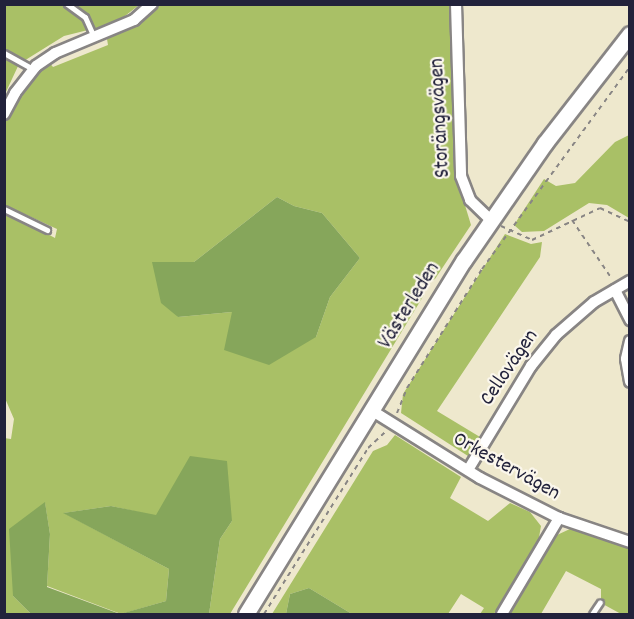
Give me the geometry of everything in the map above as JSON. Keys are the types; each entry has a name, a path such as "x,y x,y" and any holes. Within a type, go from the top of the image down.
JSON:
{"main road":[{"name":"Västerleden","path":"246,615 370,410 490,220 630,34"}],"street":[{"path":"4,114 33,69 56,53 134,20 152,4"},
{"name":"Storängsvägen","path":"456,4 461,176 470,200 490,220"},
{"name":"Cellovägen","path":"468,470 536,359 582,311 630,281"},
{"path":"615,290 630,320"},
{"path":"630,342 626,359 630,382"},
{"name":"Orkestervägen","path":"370,410 468,470 559,518 630,542"},
{"path":"502,615 559,518"}],"lane":[{"path":"67,4 84,17 94,37"},
{"path":"4,53 33,69"},
{"path":"4,209 47,230"},
{"path":"592,615 600,602"}],"path":[{"path":"264,615 368,448 391,423 407,387 508,230 630,67"},
{"path":"490,220 532,240 572,220 606,208 630,222"},
{"path":"572,220 613,281 615,290"}],"green space":[{"path":"5,5 139,5 116,23 64,36 19,64 5,94"},
{"path":"157,5 452,5 454,169 471,225 435,279 430,282 422,274 415,284 414,287 422,288 424,295 230,614 209,614 220,539 232,521 156,516 111,506 64,513 169,569 166,601 121,614 47,586 50,534 45,503 13,596 31,614 5,614 4,438 11,439 14,419 4,396 4,211 55,238 57,229 5,205 5,123 21,90 48,61 53,67 108,45 107,39 139,23","holes":["277,197 294,206 322,213 360,258 330,297 316,337 232,312 178,317 153,262 194,262"]},
{"path":"629,135 629,218 607,205 589,203 544,231 522,232 514,225 544,179 556,186 575,183 615,142"},
{"path":"277,197 294,206 322,213 360,258 330,297 316,337 269,365 224,350 232,312 178,317 161,303 152,262 194,262"},
{"path":"505,234 531,244 542,242 540,257 437,411 480,437 468,456 401,413 403,394"},
{"path":"395,435 461,477 450,498 488,521 510,503 530,512 541,526 538,543 494,614 480,614 484,608 461,594 448,614 352,614 309,588 290,594 286,614 272,614 373,451 387,445"},
{"path":"190,456 227,461 232,521 220,539 209,614 120,614 166,601 169,569 63,513 111,506 156,515"},
{"path":"45,502 50,534 47,587 120,614 31,614 13,596 9,529"},
{"path":"572,528 629,547 629,614 621,614 601,603 601,589 566,571 541,614 508,614 557,535"},
{"path":"309,588 352,614 286,614 290,594"}]}
